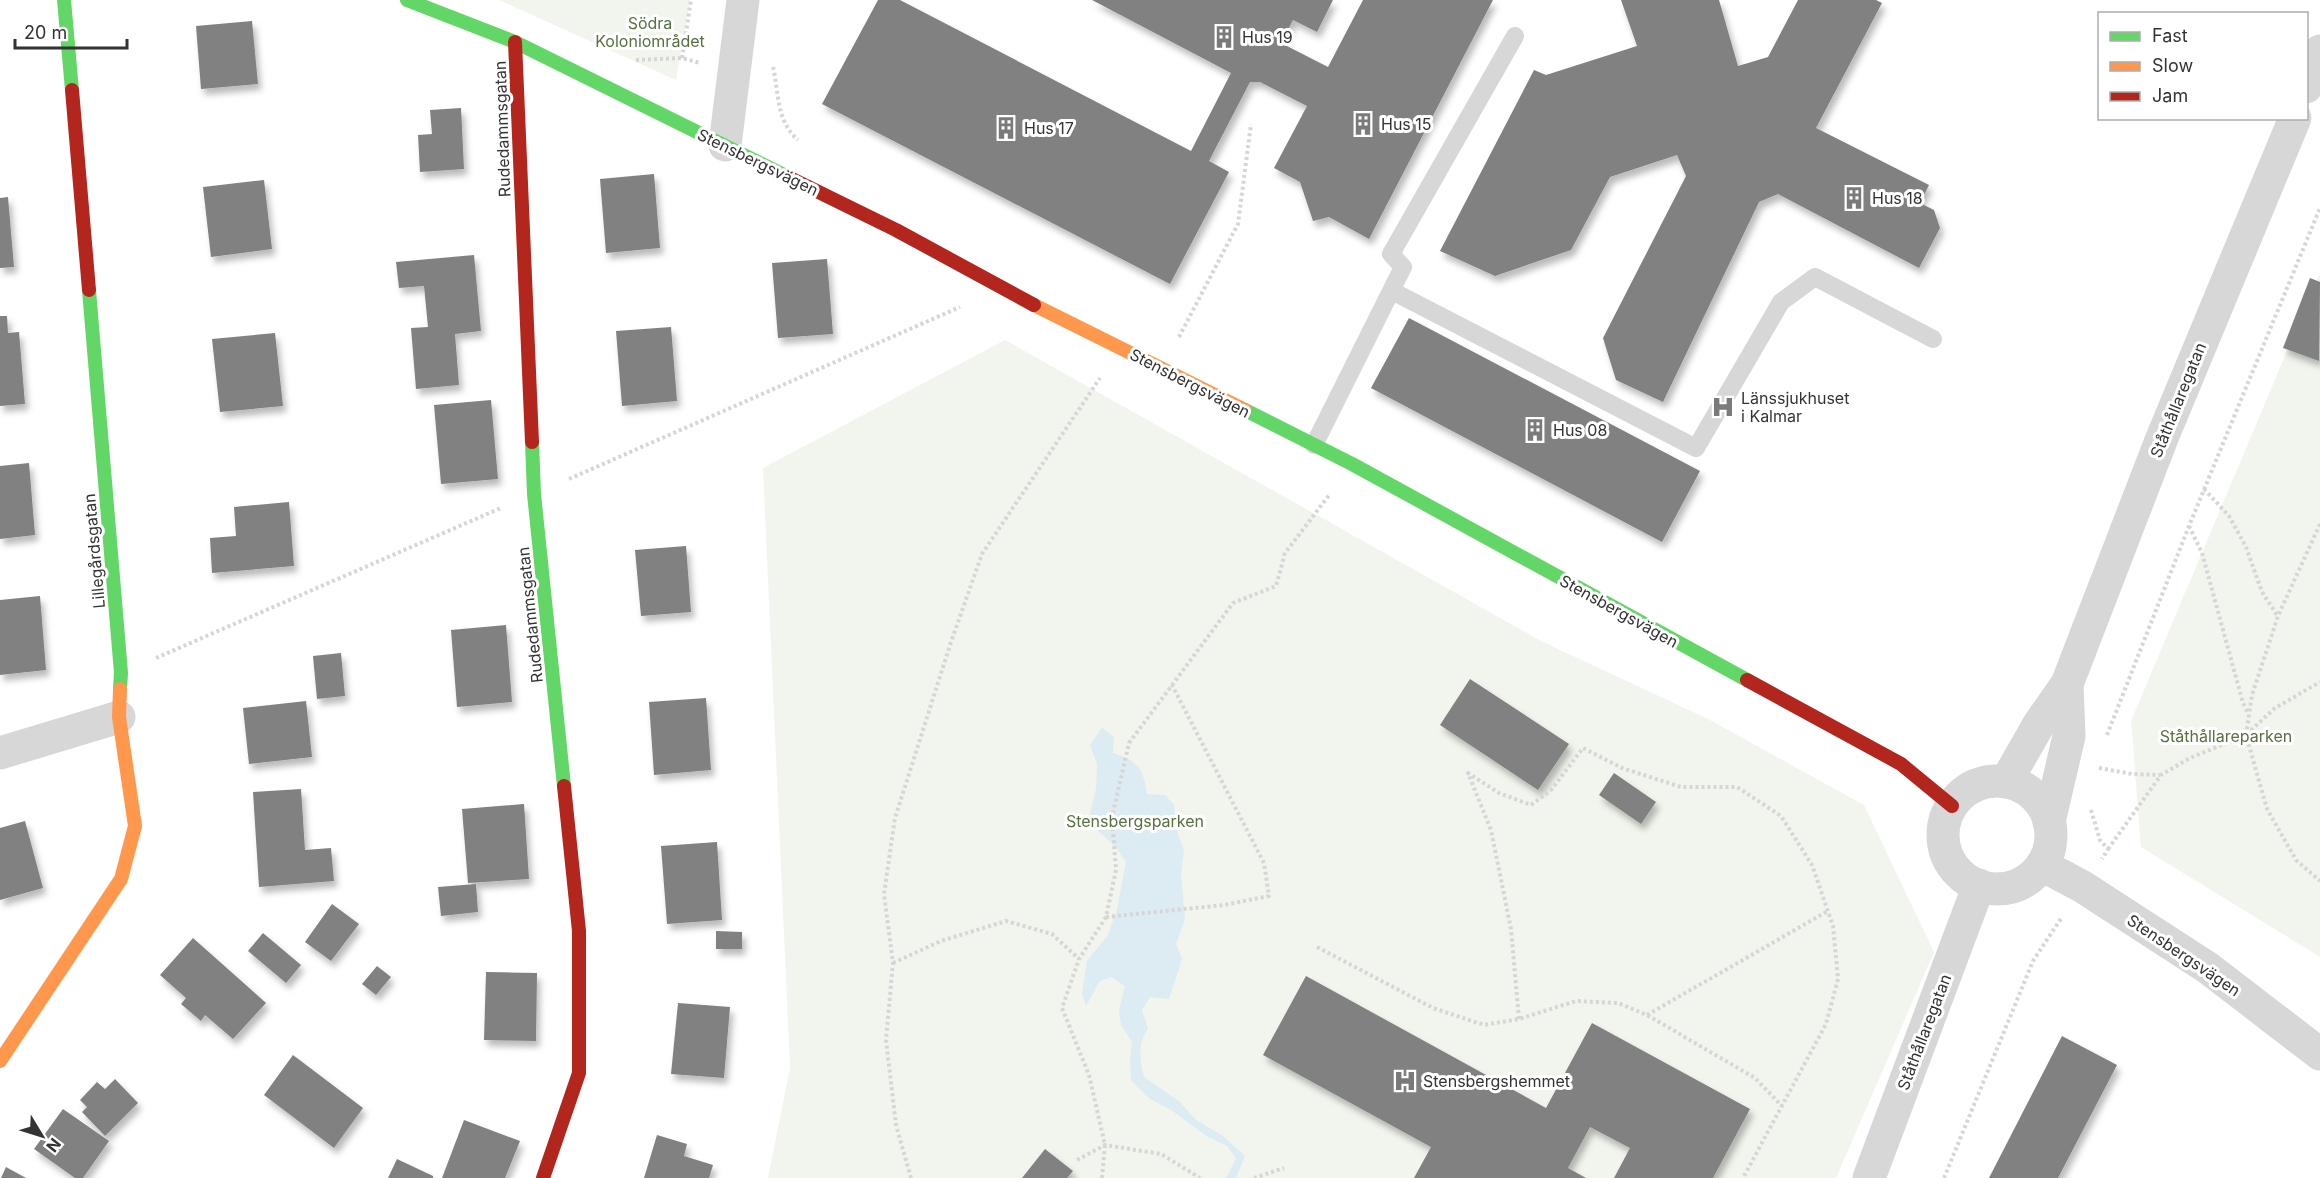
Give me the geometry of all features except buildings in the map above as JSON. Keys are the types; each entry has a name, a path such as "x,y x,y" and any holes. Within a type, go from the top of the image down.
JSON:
{"street":[{"name":"Lillegårdsgatan","path":"0,1061 121,879 135,826 119,717 120,661 64,0"},
{"name":"Stensbergsvägen","path":"407,0 515,42 725,145 896,230 991,283 1352,464 1901,764 1952,806"},
{"path":"725,145 743,0"},
{"name":"Rudedammsgatan","path":"515,42 534,494 579,931 579,1073 543,1178"},
{"path":"2308,84 2320,51"},
{"name":"Ståthållaregatan","path":"2006,782 2039,724 2067,684 2162,438 2294,120"},
{"name":"Ståthållaregatan","path":"2042,865 2051,844 2049,822 2069,736 2067,684"},
{"path":"0,753 119,717"},
{"path":"2042,865 2036,873 2015,886 1991,888 1979,885 1958,872 1946,850 1945,825 1957,799 1975,786 1986,782 2022,785 2033,794 2046,812 2049,822"},
{"name":"Stensbergsvägen","path":"2042,865 2083,887 2208,968 2320,1054"},
{"name":"Ståthållaregatan","path":"1869,1178 1979,885"}],"lane":[{"path":"1314,445 1403,267 1391,254 1515,36"},
{"path":"1392,291 1696,448 1781,302 1815,277 1933,339"}],"path":[{"path":"682,58 691,0"},
{"path":"1176,343 1238,224 1251,124"},
{"path":"2106,736 2189,526 2320,208"},
{"path":"911,1178 896,1125 886,1040 893,963 884,894 895,818 951,642 982,554 1103,374 1116,346"},
{"path":"1102,1178 1105,1145 1089,1075 1062,1008 1078,958 1106,917 1116,870 1112,817 1130,743 1233,603 1276,586 1285,553 1352,464"},
{"path":"2204,489 2229,516 2246,547 2262,592 2278,616"},
{"path":"2320,524 2278,616 2252,695 2246,735 2267,809 2296,860 2320,881"},
{"path":"2189,526 2202,554 2243,703 2249,714"},
{"path":"1944,1178 2033,962 2108,849 2161,775 2190,758 2246,735 2275,708 2320,682"},
{"path":"1106,917 1224,905 1269,896 1264,863 1172,685"},
{"path":"1519,1019 1511,929 1491,830 1468,773 1499,793 1531,805 1551,790 1583,748 1622,768 1681,787 1737,787 1781,816 1812,865 1833,926 1838,978 1826,1024 1743,1178"},
{"path":"2094,776 2095,767 2132,774 2161,775"},
{"path":"2091,804 2090,813 2095,828 2100,840 2108,849"},
{"path":"1647,1015 1828,911"},
{"path":"893,963 941,941 1006,921 1052,934 1078,958"},
{"path":"1317,947 1433,1008 1484,1025 1519,1019 1576,1001 1618,1002 1647,1015 1755,1078 1782,1106"},
{"path":"1077,1160 1105,1145 1161,1154 1200,1178"},
{"path":"1254,1178 1284,1168"}],"green space":[{"name":"Södra Koloniområdet","path":"499,0 690,0 676,80"},
{"name":"Ståthållareparken","path":"2320,273 2320,957 2141,847 2131,721"},
{"name":"Stensbergsparken","path":"1005,340 1543,642 1708,719 1864,805 1934,952 1836,1178 768,1178 790,1068 763,468"}],"shaded area":[{"path":"1102,728 1114,737 1113,753 1128,759 1138,767 1144,778 1147,794 1165,795 1174,805 1177,831 1184,851 1181,876 1185,919 1176,944 1182,959 1169,999 1150,997 1142,1010 1148,1029 1141,1046 1144,1077 1180,1102 1196,1120 1223,1136 1245,1156 1236,1178 1226,1178 1236,1158 1227,1146 1208,1137 1171,1110 1150,1099 1131,1080 1132,1042 1121,1025 1119,1010 1125,986 1111,977 1099,982 1086,1006 1082,993 1087,961 1108,935 1117,909 1126,862 1114,845 1088,822 1096,789 1097,764 1090,745"}],"traffic: fast":[{"path":"64,0 72,90"},
{"path":"407,0 515,42 788,177"},
{"path":"89,290 121,673 120,689"},
{"path":"1245,410 1352,464 1747,680"},
{"path":"532,442 534,494 564,786"}],"traffic: slow":[{"path":"1034,305 1245,410"},
{"path":"0,1061 121,879 135,826 119,717 120,689"}],"traffic: jam":[{"path":"515,42 532,442"},
{"path":"72,90 89,290"},
{"path":"788,177 896,230 1034,305"},
{"path":"1747,680 1901,764 1952,806"},
{"path":"543,1178 579,1073 579,931 564,786"}],"place":[{"name":"Hus 19","path":"1224,37"},
{"name":"Hus 15","path":"1363,124"},
{"name":"Hus 17","path":"1006,128"},
{"name":"Hus 18","path":"1854,198"},
{"name":"Länssjukhuset i Kalmar","path":"1723,407"},
{"name":"Hus 08","path":"1535,430"},
{"name":"Stensbergshemmet","path":"1405,1081"}]}
